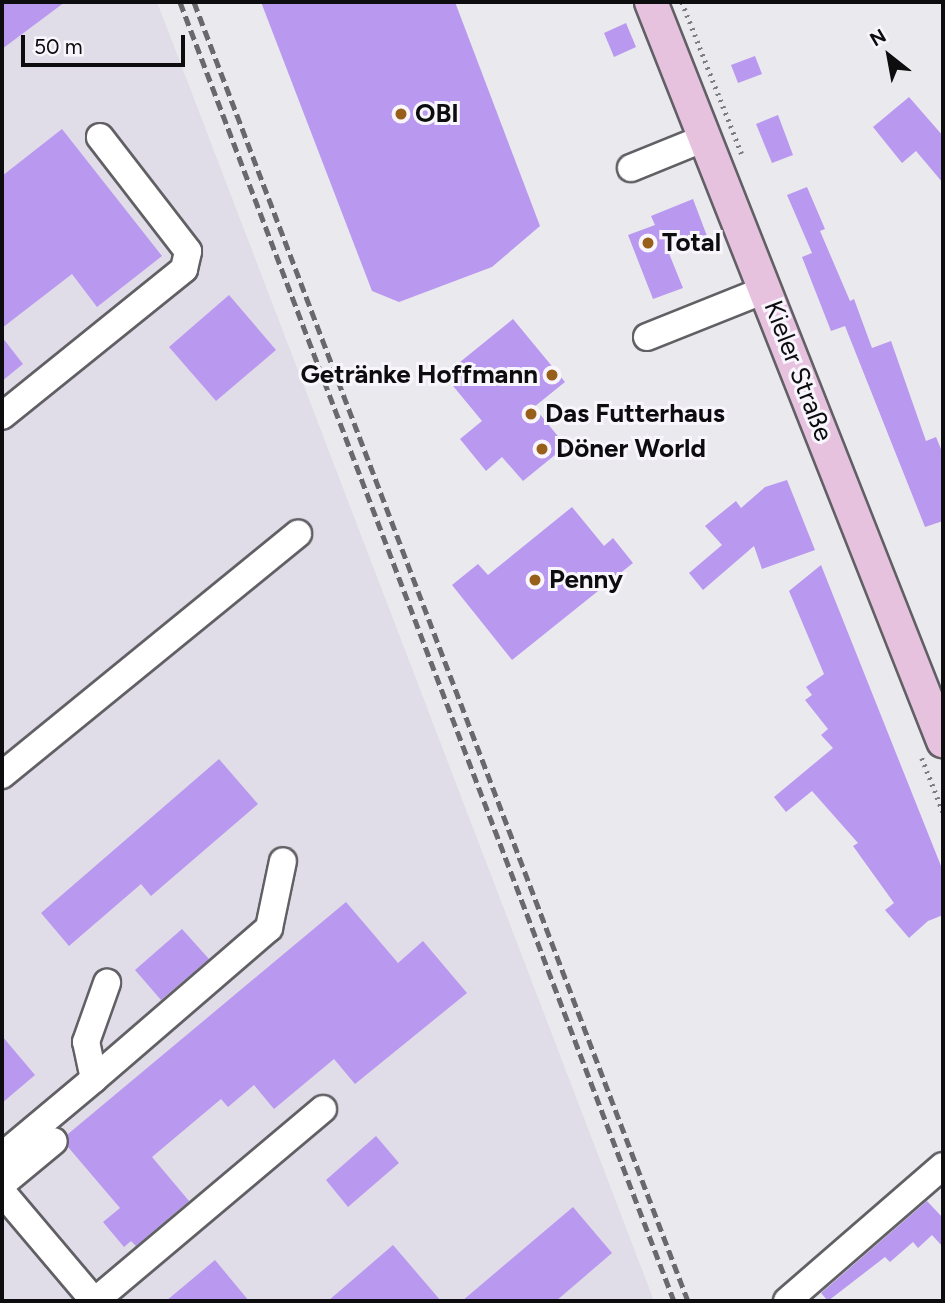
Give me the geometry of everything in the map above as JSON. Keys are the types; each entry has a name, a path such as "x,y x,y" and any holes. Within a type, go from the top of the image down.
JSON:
{"main road":[{"name":"Kieler Straße","path":"651,2 767,289 943,741"}],"street":[{"path":"2,416 184,269 188,251 100,137"},
{"path":"631,168 705,138"},
{"path":"647,337 767,289"},
{"path":"2,775 298,534"},
{"path":"2,1156 269,928 283,861"},
{"path":"94,1079 86,1042 107,983"},
{"path":"6,1205 94,1301 323,1109"},
{"path":"2,1184 54,1140"},
{"path":"786,1301 943,1166"}],"shaded area":[{"path":"2,2 157,2 654,1301 2,1301"}],"building":[{"path":"2,2 65,2 2,49"},
{"name":"OBI","path":"261,2 455,2 540,226 492,267 399,302 372,291"},
{"path":"626,23 636,47 614,57 604,33"},
{"path":"755,56 762,74 738,83 731,65"},
{"path":"909,97 943,136 943,183 916,151 902,163 873,127"},
{"path":"778,115 793,155 772,163 756,124"},
{"path":"62,129 162,256 97,307 72,274 2,328 2,176"},
{"path":"807,187 825,229 820,231 850,301 854,299 872,348 891,341 926,441 936,437 943,454 943,521 925,527 845,326 831,331 802,257 812,253 787,195"},
{"path":"693,199 707,236 668,251 683,288 653,299 628,235 655,225 651,216"},
{"path":"229,295 276,350 216,401 169,347"},
{"path":"513,319 565,382 534,407 566,446 523,481 502,457 486,471 460,439 482,421 444,375"},
{"path":"2,337 23,364 2,381"},
{"path":"787,480 815,550 762,569 754,546 703,590 689,573 722,545 705,526 736,501 741,508 765,487"},
{"name":"Penny","path":"572,507 604,546 613,538 633,563 512,660 452,585 478,564 488,575"},
{"path":"821,565 943,871 943,915 928,921 909,938 885,910 894,903 853,846 858,843 812,791 786,812 774,797 833,748 821,735 828,729 805,700 812,695 806,687 824,674 789,591"},
{"path":"219,759 258,804 151,896 141,884 69,946 41,913"},
{"path":"346,902 398,963 423,941 467,993 355,1084 334,1059 274,1109 254,1085 228,1107 221,1099 152,1157 189,1201 136,1246 131,1241 124,1247 103,1222 120,1208 68,1147 68,1134"},
{"path":"182,929 209,959 161,1000 135,970"},
{"path":"2,1036 35,1075 2,1103"},
{"path":"376,1136 399,1163 348,1207 326,1180"},
{"path":"927,1201 943,1218 943,1247 932,1235 918,1248 913,1242 890,1262 885,1257 828,1301 821,1293"},
{"path":"573,1207 612,1253 556,1301 462,1301"},
{"path":"393,1245 441,1301 328,1301"},
{"path":"215,1260 249,1301 166,1301"}],"railway":[{"path":"180,2 674,1301"},
{"path":"194,2 688,1301"}],"place":[{"name":"OBI","path":"401,114"},
{"name":"Total","path":"648,243"},
{"name":"Getränke Hoffmann","path":"552,375"},
{"name":"Das Futterhaus","path":"531,414"},
{"name":"Döner World","path":"542,449"},
{"name":"Penny","path":"535,580"}]}
